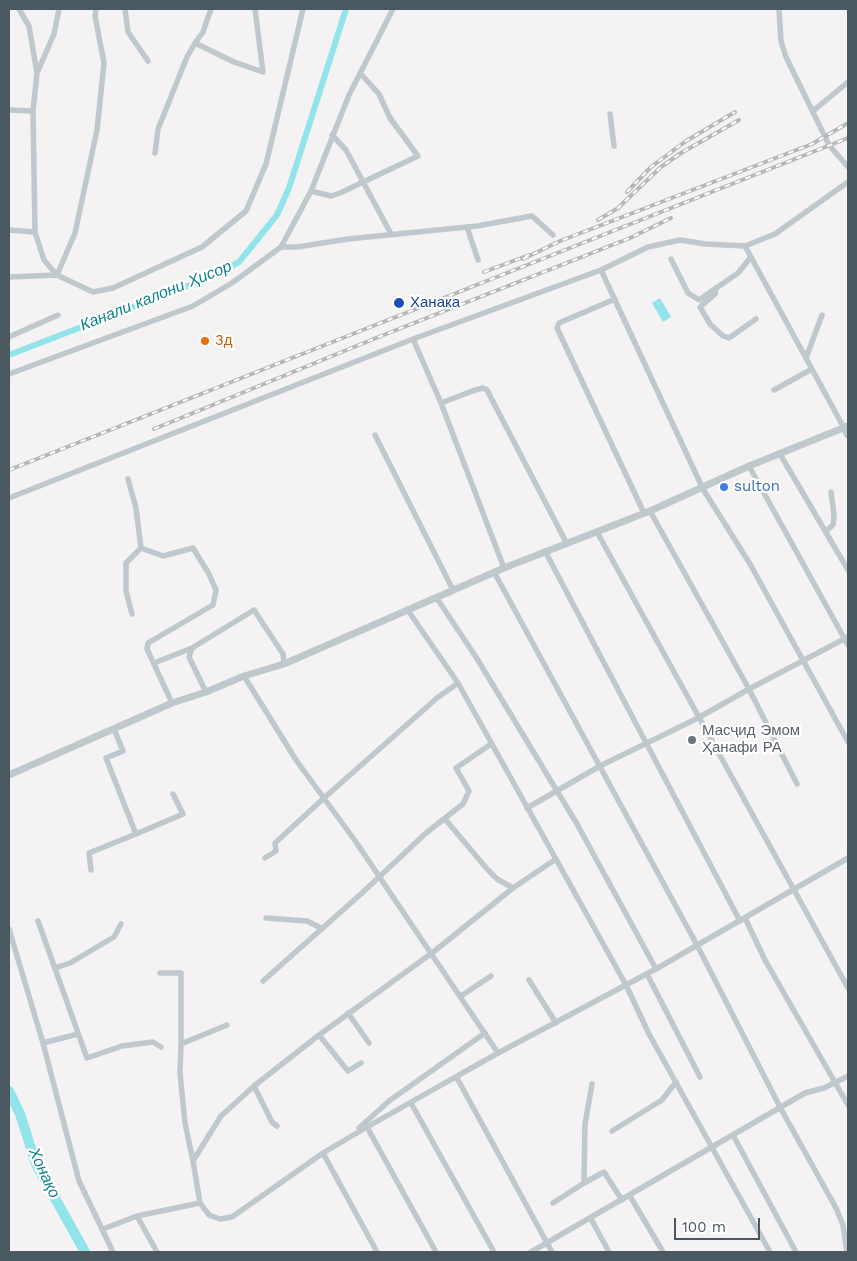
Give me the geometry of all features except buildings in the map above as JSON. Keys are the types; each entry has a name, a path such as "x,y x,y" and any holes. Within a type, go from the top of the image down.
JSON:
{"street":[{"path":"19,9 29,26 37,73"},
{"path":"59,9 54,34 37,73 32,111 35,232 44,260 57,275 93,292 112,288 202,247 246,212 266,164 303,9"},
{"path":"57,275 75,233 97,130 104,63 95,16 96,9"},
{"path":"125,9 128,32 148,61"},
{"path":"155,153 158,129 186,57 203,32 211,9"},
{"path":"195,43 234,62 262,72 255,9"},
{"path":"9,374 193,306 232,283 281,247 311,191 332,135 360,73 393,9"},
{"path":"779,9 781,41 786,57 829,145 848,167"},
{"path":"311,191 331,196 418,156 390,118 379,94 360,73"},
{"path":"813,111 848,82"},
{"path":"9,110 32,111"},
{"path":"610,114 614,146"},
{"path":"332,135 346,150 391,234"},
{"path":"9,498 413,339 601,270 648,247 680,240 706,244 745,246 775,234 848,182"},
{"path":"281,247 297,247 391,234 467,227 532,216 553,236"},
{"path":"467,227 478,260"},
{"path":"9,230 35,232"},
{"path":"745,246 846,427 848,435"},
{"path":"671,259 688,293 699,300 738,273 751,257"},
{"path":"601,270 703,489 750,564 848,742"},
{"path":"9,277 57,275"},
{"path":"716,288 715,294 700,307 710,324 723,336 729,338 756,319"},
{"path":"615,299 559,323 557,328 647,512 749,689 797,784"},
{"path":"9,337 58,315"},
{"path":"806,358 822,315"},
{"path":"413,339 441,403 504,568"},
{"path":"774,390 812,369"},
{"path":"441,403 475,390 483,388 487,390 567,544"},
{"path":"9,775 172,703 206,692 244,676 284,664 494,572 703,489 750,466 846,427"},
{"path":"375,435 453,590"},
{"path":"780,454 848,570"},
{"path":"750,466 846,638 848,645"},
{"path":"128,479 136,508 141,548"},
{"path":"826,531 833,525 831,492"},
{"path":"597,532 648,621 698,718 848,988"},
{"path":"132,614 126,591 126,563 141,548"},
{"path":"141,548 163,556 193,548 209,574 216,590 213,605 148,643 147,649 172,703"},
{"path":"545,551 644,743 848,1105"},
{"path":"494,572 697,945 781,1108 839,1214 847,1252"},
{"path":"436,597 476,657 557,791 656,970"},
{"path":"408,609 458,683 490,744 626,985 711,1148 770,1252"},
{"path":"154,663 192,648 254,610 283,654 284,664"},
{"path":"527,808 600,766 698,718 802,660 846,638"},
{"path":"192,648 189,656 206,692"},
{"path":"244,676 296,760 432,953 498,1053"},
{"path":"265,858 276,851 275,843 324,798 436,698 458,683"},
{"path":"114,729 122,752 106,758 136,834"},
{"path":"264,980 413,845 463,804 469,794 467,786 456,768 490,744"},
{"path":"91,870 89,853 183,814 173,794"},
{"path":"444,819 497,879 514,888"},
{"path":"193,1161 221,1116 254,1086 348,1013 432,953 514,888 556,859"},
{"path":"160,973 181,973 180,1074 185,1123 200,1203 209,1215 220,1219 232,1217 323,1153 498,1053 656,970 794,888 847,859 848,867"},
{"path":"266,918 307,921 321,928"},
{"path":"38,921 87,1058 122,1046 153,1042 160,1047"},
{"path":"55,968 70,963 114,937 121,924"},
{"path":"9,929 43,1043 79,1181 113,1252"},
{"path":"647,974 700,1077"},
{"path":"460,996 491,976"},
{"path":"529,980 556,1023"},
{"path":"348,1013 369,1044"},
{"path":"181,1044 228,1025"},
{"path":"350,1137 389,1101 485,1033"},
{"path":"43,1043 78,1034"},
{"path":"319,1035 348,1071 361,1063"},
{"path":"531,1252 591,1219 805,1093 848,1076"},
{"path":"457,1078 552,1252"},
{"path":"612,1131 662,1100 676,1082"},
{"path":"584,1183 585,1124 592,1084"},
{"path":"254,1086 272,1122 277,1126"},
{"path":"411,1103 494,1252"},
{"path":"367,1127 436,1252"},
{"path":"733,1135 796,1252"},
{"path":"323,1153 377,1252"},
{"path":"553,1203 604,1172 622,1200"},
{"path":"630,1196 663,1252"},
{"path":"103,1229 137,1216 200,1203"},
{"path":"137,1216 157,1252"},
{"path":"591,1219 610,1252"}],"water":[{"path":"660,298 671,317 663,322 652,303"}],"waterway":[{"name":"Канали калони Ҳисор","path":"9,355 208,278 239,262 277,215 289,188 346,9"},
{"name":"Хонақо","path":"9,1091 20,1114 36,1164 85,1252"}],"railway":[{"path":"627,192 651,167 686,141 735,112"},
{"path":"598,220 618,208 661,167 681,153 739,120"},
{"path":"523,259 560,241 812,144 848,123"},
{"path":"9,470 848,138"},
{"path":"154,429 376,338 630,238 671,218"},
{"path":"484,272 529,255"}],"place":[{"name":"Ханака","path":"399,303"},
{"name":"3д","path":"205,341"},
{"name":"sulton","path":"724,487"},
{"name":"Масҷид Эмом Ҳанафи РА","path":"692,740"}]}
